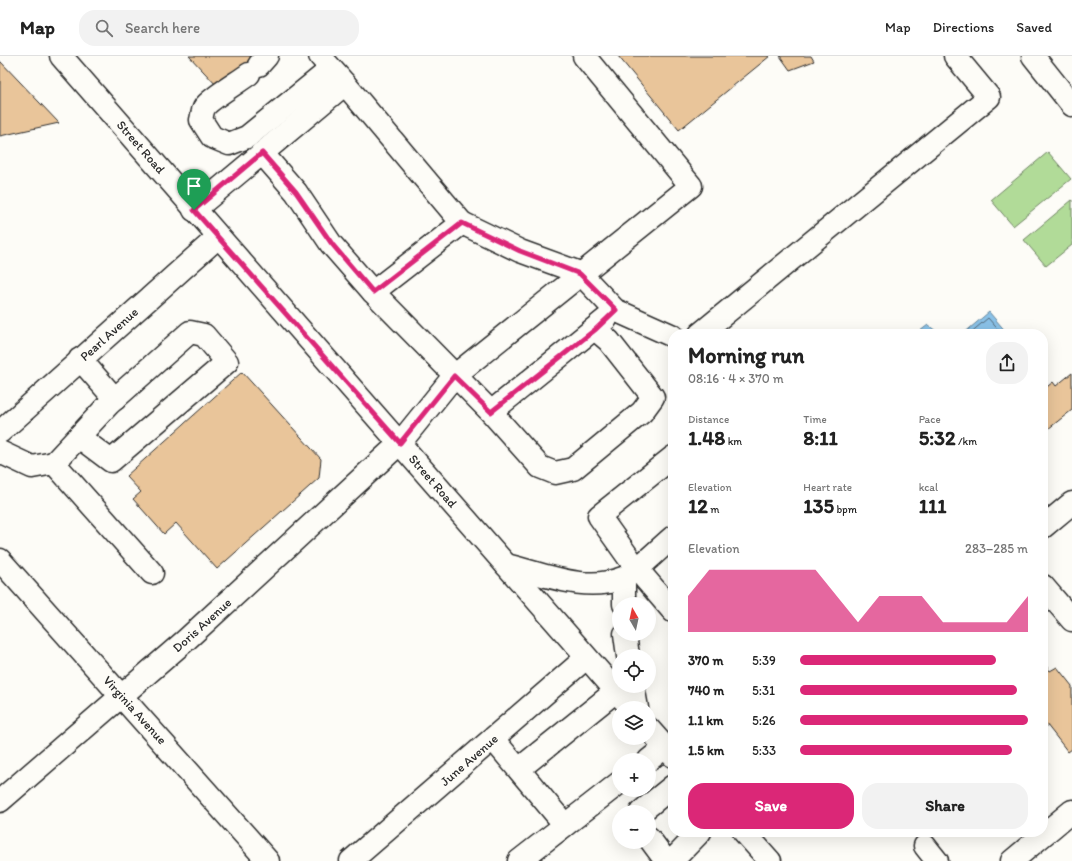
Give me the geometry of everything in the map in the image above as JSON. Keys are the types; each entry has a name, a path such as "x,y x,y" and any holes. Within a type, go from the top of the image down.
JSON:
{"street":[{"name":"Street Road","path":"61,56 586,658 612,679"},
{"name":"Doris Avenue","path":"0,801 123,696 400,443 454,376 691,186 584,56"},
{"path":"706,329 989,97 955,56"},
{"path":"1033,56 1072,105"},
{"path":"255,63 234,86 223,91 204,107 201,120 212,137 228,144 247,137 332,70"},
{"path":"194,210 262,153 332,70"},
{"path":"332,70 462,223 520,251 580,274 616,310 668,334"},
{"path":"262,153 296,192 332,244 373,292 491,412 540,467 555,473 574,469 642,412 653,397 609,341 596,329"},
{"path":"373,292 462,223"},
{"name":"Pearl Avenue","path":"0,432 218,237"},
{"path":"491,412 596,329 616,310"},
{"path":"0,452 32,467 54,463 115,399 190,332 204,335 226,362 111,461 79,437"},
{"path":"80,359 115,399"},
{"path":"668,461 599,516 630,573 668,606"},
{"path":"54,463 152,573"},
{"path":"1048,523 1072,503"},
{"path":"506,565 575,583 597,584 630,573 668,541"},
{"name":"Virginia Avenue","path":"0,560 123,696 268,861"},
{"path":"625,597 630,573"},
{"path":"1048,592 1072,620"},
{"name":"June Avenue","path":"351,861 586,658"},
{"path":"519,769 620,693"},
{"path":"493,738 565,825"},
{"path":"656,743 662,755"},
{"path":"519,861 612,788"},
{"path":"650,805 668,790"},
{"path":"1048,831 1072,811"},
{"path":"672,861 695,837"},
{"path":"748,837 764,859"},
{"path":"1012,861 1041,837"},
{"path":"656,847 666,861"}],"green space":[{"path":"1048,152 1071,179 1013,226 991,200"},
{"path":"1072,200 1072,245 1046,266 1024,240"}],"water":[{"path":"989,312 1004,329 969,329"},
{"path":"928,325 933,329 923,329"}],"building":[{"path":"189,56 251,56 253,59 250,75 241,65 218,87"},
{"path":"618,56 770,56 679,130"},
{"path":"780,56 811,56 814,61 790,70"},
{"path":"0,61 59,123 0,136"},
{"path":"242,372 321,459 319,478 217,569 176,523 164,534 133,499 141,492 126,476"},
{"path":"1072,373 1072,410 1048,429 1048,386 1053,382 1056,386"},
{"path":"1057,667 1072,686 1072,749 1068,752 1048,726 1048,668 1050,671"}],"route":[{"path":"262,153 296,192 332,244 373,292 462,223 520,251 580,274 616,310 596,329 491,412 454,376 400,443 194,210 262,153"}]}
